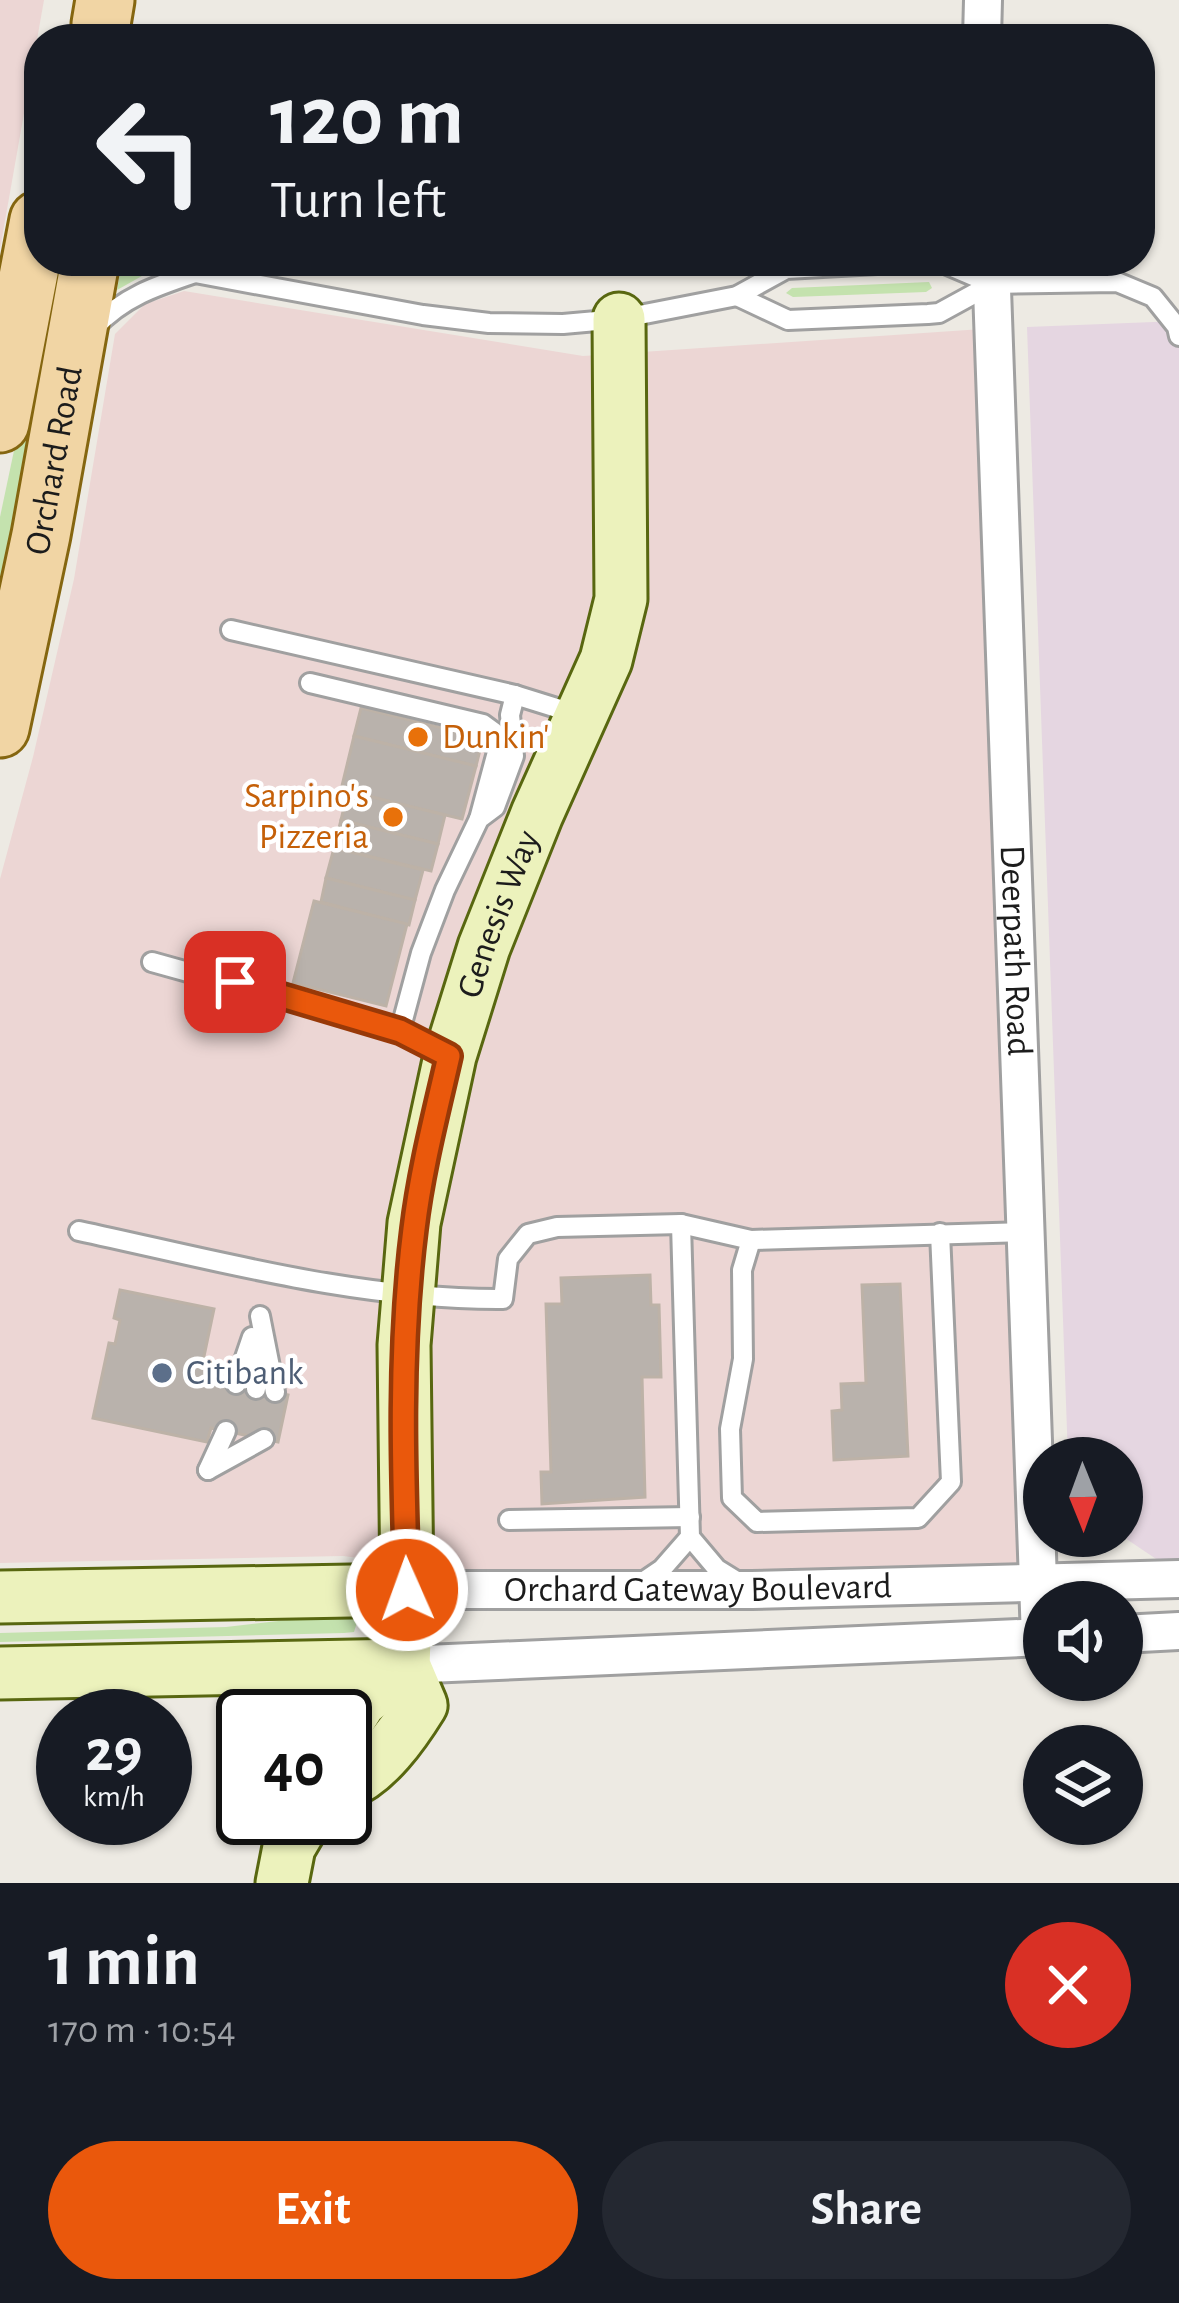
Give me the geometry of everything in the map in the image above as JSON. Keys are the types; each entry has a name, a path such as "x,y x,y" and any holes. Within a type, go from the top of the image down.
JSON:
{"main road":[{"name":"Orchard Road","path":"0,423 28,276"},
{"name":"Orchard Road","path":"0,728 87,276"}],"street":[{"name":"Deerpath Road","path":"992,276 1040,1581"},
{"name":"Genesis Way","path":"404,1665 404,1345 418,1204 449,1056 484,946 606,659 621,599 619,319"},
{"name":"Orchard Gateway Boulevard","path":"1110,1581 1179,1579"},
{"name":"Orchard Gateway Boulevard","path":"0,1597 1023,1583"},
{"path":"1143,1633 1179,1631"},
{"name":"Orchard Gateway Boulevard","path":"0,1672 404,1665 1023,1638"},
{"path":"372,1692 404,1665 421,1705 372,1765"},
{"path":"282,1883 290,1845"}],"lane":[{"path":"75,349 112,308 148,288 186,276"},
{"path":"211,276 423,315 489,323 562,324 619,319 737,296 773,276"},
{"path":"737,296 788,320 939,314 988,276"},
{"path":"1034,276 1117,282 1153,297 1179,336"},
{"path":"231,630 515,695 581,716"},
{"path":"310,683 483,724 494,732 497,752 479,819 437,911 400,1031"},
{"path":"479,819 495,807 514,756 510,716 515,695"},
{"path":"152,962 400,1031 449,1056"},
{"path":"79,1231 375,1294 503,1299 508,1259 528,1234 556,1227 681,1224 751,1240 1026,1232"},
{"path":"681,1224 690,1527 717,1569 752,1590"},
{"path":"751,1240 742,1270 743,1359 730,1430 732,1498 757,1522 918,1518 951,1482 940,1233"},
{"path":"260,1316 256,1388 260,1316"},
{"path":"226,1431 208,1469 255,1437"},
{"path":"509,1520 690,1527"},
{"path":"628,1592 662,1569 690,1527"}],"shaded area":[{"path":"0,0 44,0 40,24 24,24 24,113 0,249"},
{"path":"184,291 583,356 982,329 1023,1440 1023,1557 1027,1557 1028,1576 465,1571 343,1556 0,1563 0,879 74,579 115,334 145,304"},
{"path":"1179,321 1179,1568 1171,1569 1143,1550 1143,1437 1067,1437 1027,327"}],"green space":[{"path":"51,276 67,276 0,641 0,517"},
{"path":"119,276 142,276 117,290"},
{"path":"929,282 932,288 926,292 793,297 786,293 792,288"},
{"path":"349,1613 358,1619 354,1632 0,1642 0,1633 226,1627"}],"building":[{"name":"Dunkin'","path":"361,708 483,738 476,766 354,736"},
{"path":"354,736 476,766 462,819 341,790"},
{"name":"Sarpino's Pizzeria","path":"348,791 445,815 438,844 341,820"},
{"path":"341,820 438,844 431,871 334,848"},
{"path":"334,848 423,870 415,900 326,878"},
{"path":"326,878 415,900 409,925 321,902"},
{"path":"314,901 407,924 386,1006 293,983"},
{"path":"650,1275 651,1305 659,1305 661,1377 642,1377 645,1497 542,1504 541,1472 551,1472 546,1304 562,1304 561,1278"},
{"path":"900,1284 908,1456 834,1460 832,1411 842,1410 841,1384 866,1383 862,1285"},
{"name":"Citibank","path":"120,1290 214,1309 203,1361 224,1365 221,1381 288,1395 278,1442 211,1428 207,1442 93,1418 109,1343 115,1344"}],"place":[{"name":"Dunkin'","path":"418,737"},
{"name":"Sarpino's Pizzeria","path":"393,817"},
{"name":"Citibank","path":"162,1373"}],"route":[{"path":"235,982 400,1031 449,1056 414,1223 407,1296 407,1590"}]}
